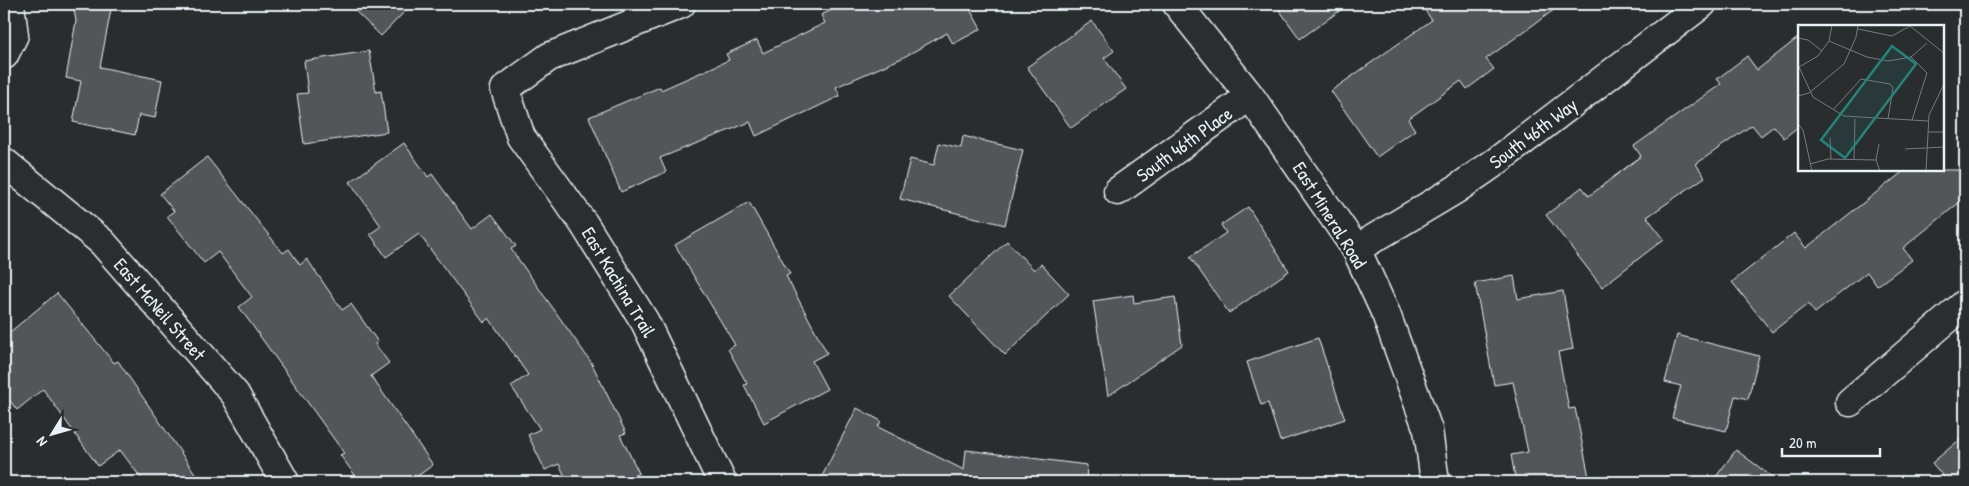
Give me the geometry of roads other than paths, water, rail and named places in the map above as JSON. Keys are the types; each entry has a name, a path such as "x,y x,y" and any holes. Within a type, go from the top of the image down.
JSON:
{"street":[{"path":"4,55 14,35 10,4"},
{"name":"East Kachina Trail","path":"681,4 549,57 505,89 521,137 584,224 646,322 722,482"},
{"name":"East Mineral Road","path":"1177,4 1250,96 1356,249 1386,314 1428,430 1435,482"},
{"name":"South 46th Way","path":"1356,249 1455,190 1497,161 1702,4"},
{"name":"South 46th Place","path":"1118,192 1250,96"},
{"name":"East McNeil Street","path":"4,162 102,242 235,394 285,482"},
{"path":"1850,402 1965,304"}]}
